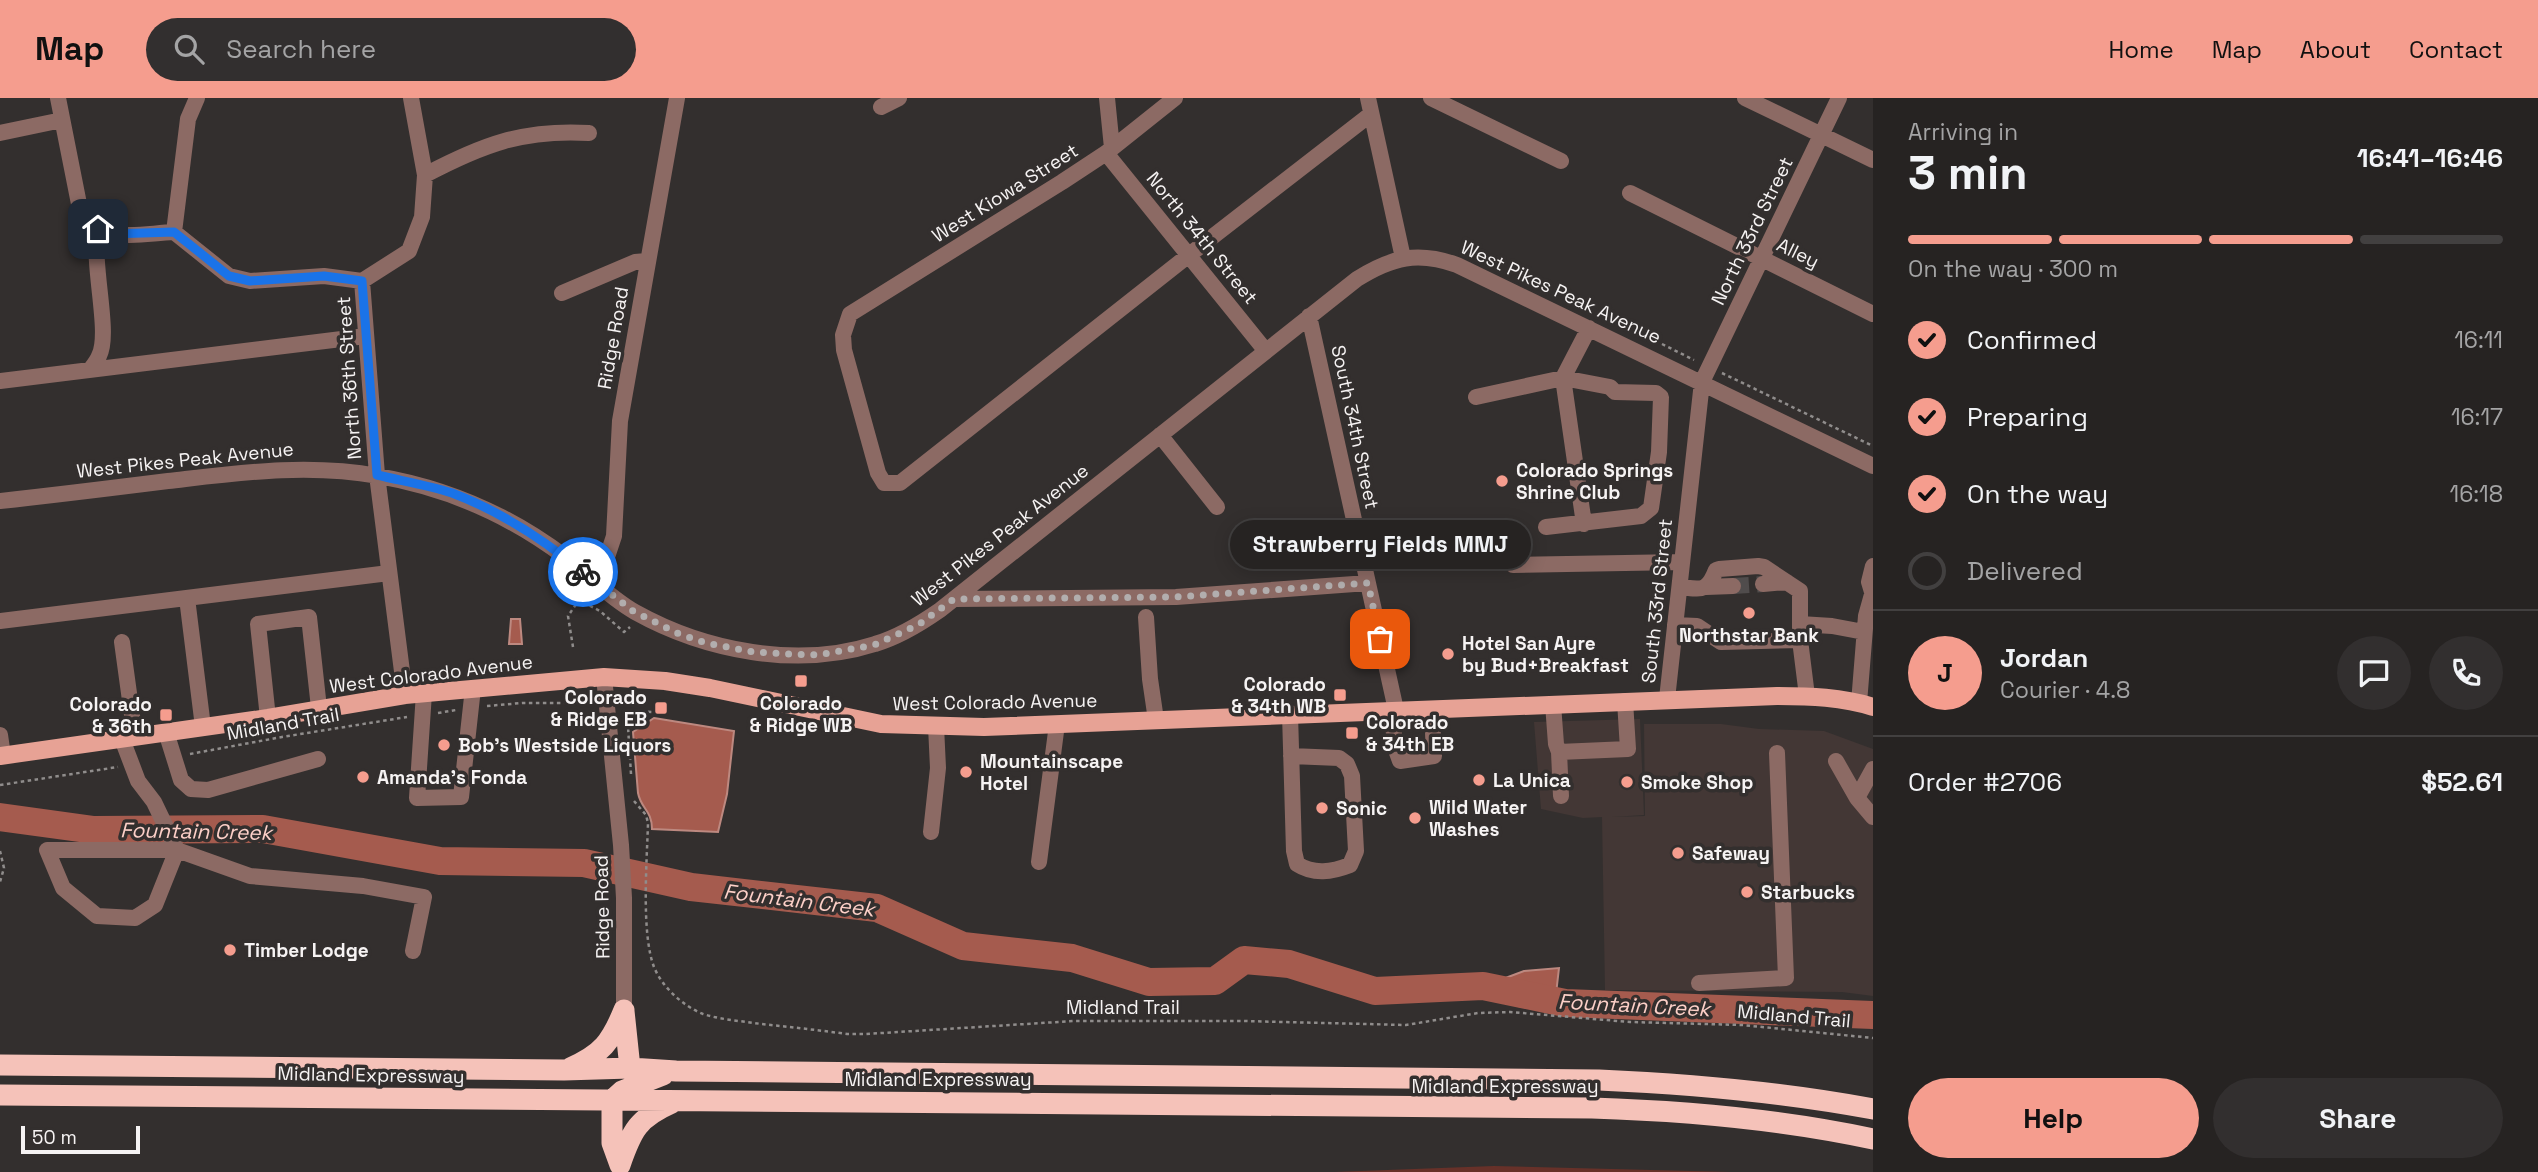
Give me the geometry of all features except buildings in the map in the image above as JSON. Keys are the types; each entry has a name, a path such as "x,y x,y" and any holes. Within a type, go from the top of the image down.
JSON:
{"highway":[{"path":"554,1099 593,1089 629,1068 624,1010"},
{"path":"564,1070 590,1059 603,1048 614,1033 624,1010"},
{"name":"Midland Expressway","path":"0,1065 564,1070 629,1068 676,1071 1599,1080 1713,1086 1820,1099 1873,1109"},
{"path":"620,1168 612,1143 612,1100 622,1090 676,1071"},
{"name":"Midland Expressway","path":"0,1095 1639,1110 1731,1116 1873,1139"},
{"path":"620,1168 630,1137 640,1121 656,1110 678,1101"}],"main road":[{"name":"West Colorado Avenue","path":"2,756 268,718 404,695 604,677 665,681 710,688 881,724 936,726 984,727 1667,699 1807,696 1866,705"}],"street":[{"path":"58,98 81,214 98,229 111,234 174,232 229,276 250,281 324,276 362,281"},
{"path":"174,232 188,119 197,98"},
{"name":"Ridge Road","path":"598,584 614,536 620,421 677,98"},
{"path":"881,107 899,98"},
{"path":"1107,98 1109,150"},
{"name":"West Kiowa Street","path":"1175,98 1109,150 850,314 842,335 844,350 878,473 884,483 900,482 1189,254"},
{"path":"1431,98 1561,160"},
{"path":"1745,98 1873,160"},
{"name":"North 33rd Street","path":"1705,374 1839,98"},
{"name":"North 36th Street","path":"404,695 377,475 362,281 409,251 422,217 425,175 409,99"},
{"path":"1189,254 1370,106 1403,258"},
{"path":"0,133 62,120"},
{"path":"425,175 495,142 559,131 589,133"},
{"name":"North 34th Street","path":"1109,150 1265,350"},
{"name":"Alley","path":"1630,193 1873,314"},
{"path":"90,370 100,355 103,339 95,265 98,229"},
{"name":"West Pikes Peak Avenue","path":"0,501 287,468 377,475 450,492 476,503 531,533 633,611 679,634 706,643 753,652 818,655 874,645 918,625 1365,274 1388,262 1431,256 1457,265 1589,328 1705,374 1873,466"},
{"path":"562,293 635,262 647,261"},
{"name":"South 34th Street","path":"1309,316 1368,583 1393,710 1396,750 1400,761 1434,756 1432,709"},
{"path":"1584,524 1563,378 1589,328"},
{"path":"0,381 366,336"},
{"name":"South 33rd Street","path":"1667,699 1705,374"},
{"path":"1476,397 1563,378 1610,387 1615,392 1656,393 1661,397 1659,452 1651,508 1641,516 1546,527"},
{"path":"1160,435 1217,507"},
{"path":"1513,565 1682,562"},
{"path":"1866,705 1864,632 1873,591 1869,582 1873,566"},
{"path":"1706,587 1719,569 1764,567 1800,591 1800,632 1807,696"},
{"path":"0,621 389,573"},
{"path":"1763,583 1787,582"},
{"path":"954,599 1176,597 1368,583"},
{"path":"1680,587 1733,586"},
{"path":"187,598 203,727"},
{"path":"268,718 258,624 309,617 319,708"},
{"path":"1146,617 1156,720"},
{"path":"1675,625 1697,626 1721,642 1832,626 1864,632"},
{"path":"122,642 131,765 138,781 154,802 175,845 250,876 363,886 424,897 413,951"},
{"name":"Ridge Road","path":"604,677 621,845 624,1010"},
{"path":"424,693 417,798 461,797 473,688"},
{"path":"1559,752 1628,749 1625,701"},
{"path":"1553,704 1561,796"},
{"path":"1290,714 1291,756 1294,851 1297,864 1309,872 1337,870 1350,865 1356,851 1352,776 1348,764 1339,758 1291,756"},
{"path":"1039,862 1057,724"},
{"path":"931,831 938,768 936,726"},
{"path":"166,732 181,780 191,789 208,790 318,759"},
{"path":"0,735 2,756"},
{"path":"1699,983 1786,978 1776,753"},
{"path":"1836,761 1857,798 1873,817"},
{"path":"1857,798 1873,769"},
{"path":"175,845 155,905 135,918 97,916 63,888 47,850 164,850 175,845"}],"path":[{"path":"1662,345 1705,374 1873,446"},
{"path":"573,647 568,616 579,600 600,611 624,632 630,627 628,621 633,611"},
{"name":"Midland Trail","path":"173,760 194,753 282,737 470,708 522,703 572,703"},
{"path":"631,775 627,711 652,712"},
{"path":"0,785 131,765"},
{"name":"Midland Trail","path":"633,800 646,815 648,823 647,906 650,951 654,966 669,990 689,1006 703,1014 729,1020 846,1034 1074,1021 1406,1025 1478,1013 1510,1012 1618,1021 1742,1025 1873,1038"},
{"path":"0,851 4,867 0,882"}],"shaded area":[{"path":"511,619 520,619 522,644 509,644"},
{"path":"654,718 734,731 727,794 718,832 652,829 650,818 638,793 633,732"},
{"path":"1640,719 1644,815 1612,817 1645,816 1644,724 1721,724 1759,729 1824,731 1873,749 1873,996 1842,992 1605,990 1602,817 1583,818 1541,809 1534,722"},
{"path":"1559,968 1554,1011 1518,1006 1491,994 1492,983 1524,971"},
{"path":"1494,1166 1730,1172 1334,1172"}],"waterway":[{"name":"Fountain Creek","path":"0,817 94,830 263,829 440,861 584,863 691,887 877,908 963,946 1072,958 1149,982 1215,981 1244,960 1289,964 1375,991 1483,986 1565,1003 1873,1015"}],"tunnel":[{"path":"1733,586 1763,584"}],"way so far":[{"path":"583,572 633,611 679,634 706,643 753,652 818,655 874,645 918,625 954,599 974,601 1176,597 1368,583 1380,639"}],"place":[{"name":"Colorado Springs Shrine Club","path":"1502,481"},
{"name":"Northstar Bank","path":"1749,613"},
{"name":"Strawberry Fields MMJ","path":"1380,639"},
{"name":"Hotel San Ayre by Bud+Breakfast","path":"1448,654"},
{"name":"Colorado & Ridge WB","path":"801,681"},
{"name":"Colorado & 34th WB","path":"1340,695"},
{"name":"Colorado & Ridge EB","path":"661,708"},
{"name":"Colorado & 36th","path":"166,715"},
{"name":"Colorado & 34th EB","path":"1352,733"},
{"name":"Bob's Westside Liquors","path":"444,745"},
{"name":"Mountainscape Hotel","path":"966,772"},
{"name":"Amanda's Fonda","path":"363,777"},
{"name":"La Unica","path":"1479,780"},
{"name":"Smoke Shop","path":"1627,782"},
{"name":"Sonic","path":"1322,808"},
{"name":"Wild Water Washes","path":"1415,818"},
{"name":"Safeway","path":"1678,853"},
{"name":"Starbucks","path":"1747,892"},
{"name":"Timber Lodge","path":"230,950"}],"route":[{"path":"98,229 111,234 174,232 229,276 250,281 324,276 362,281 377,475 450,492 476,503 531,533 583,572"}]}
